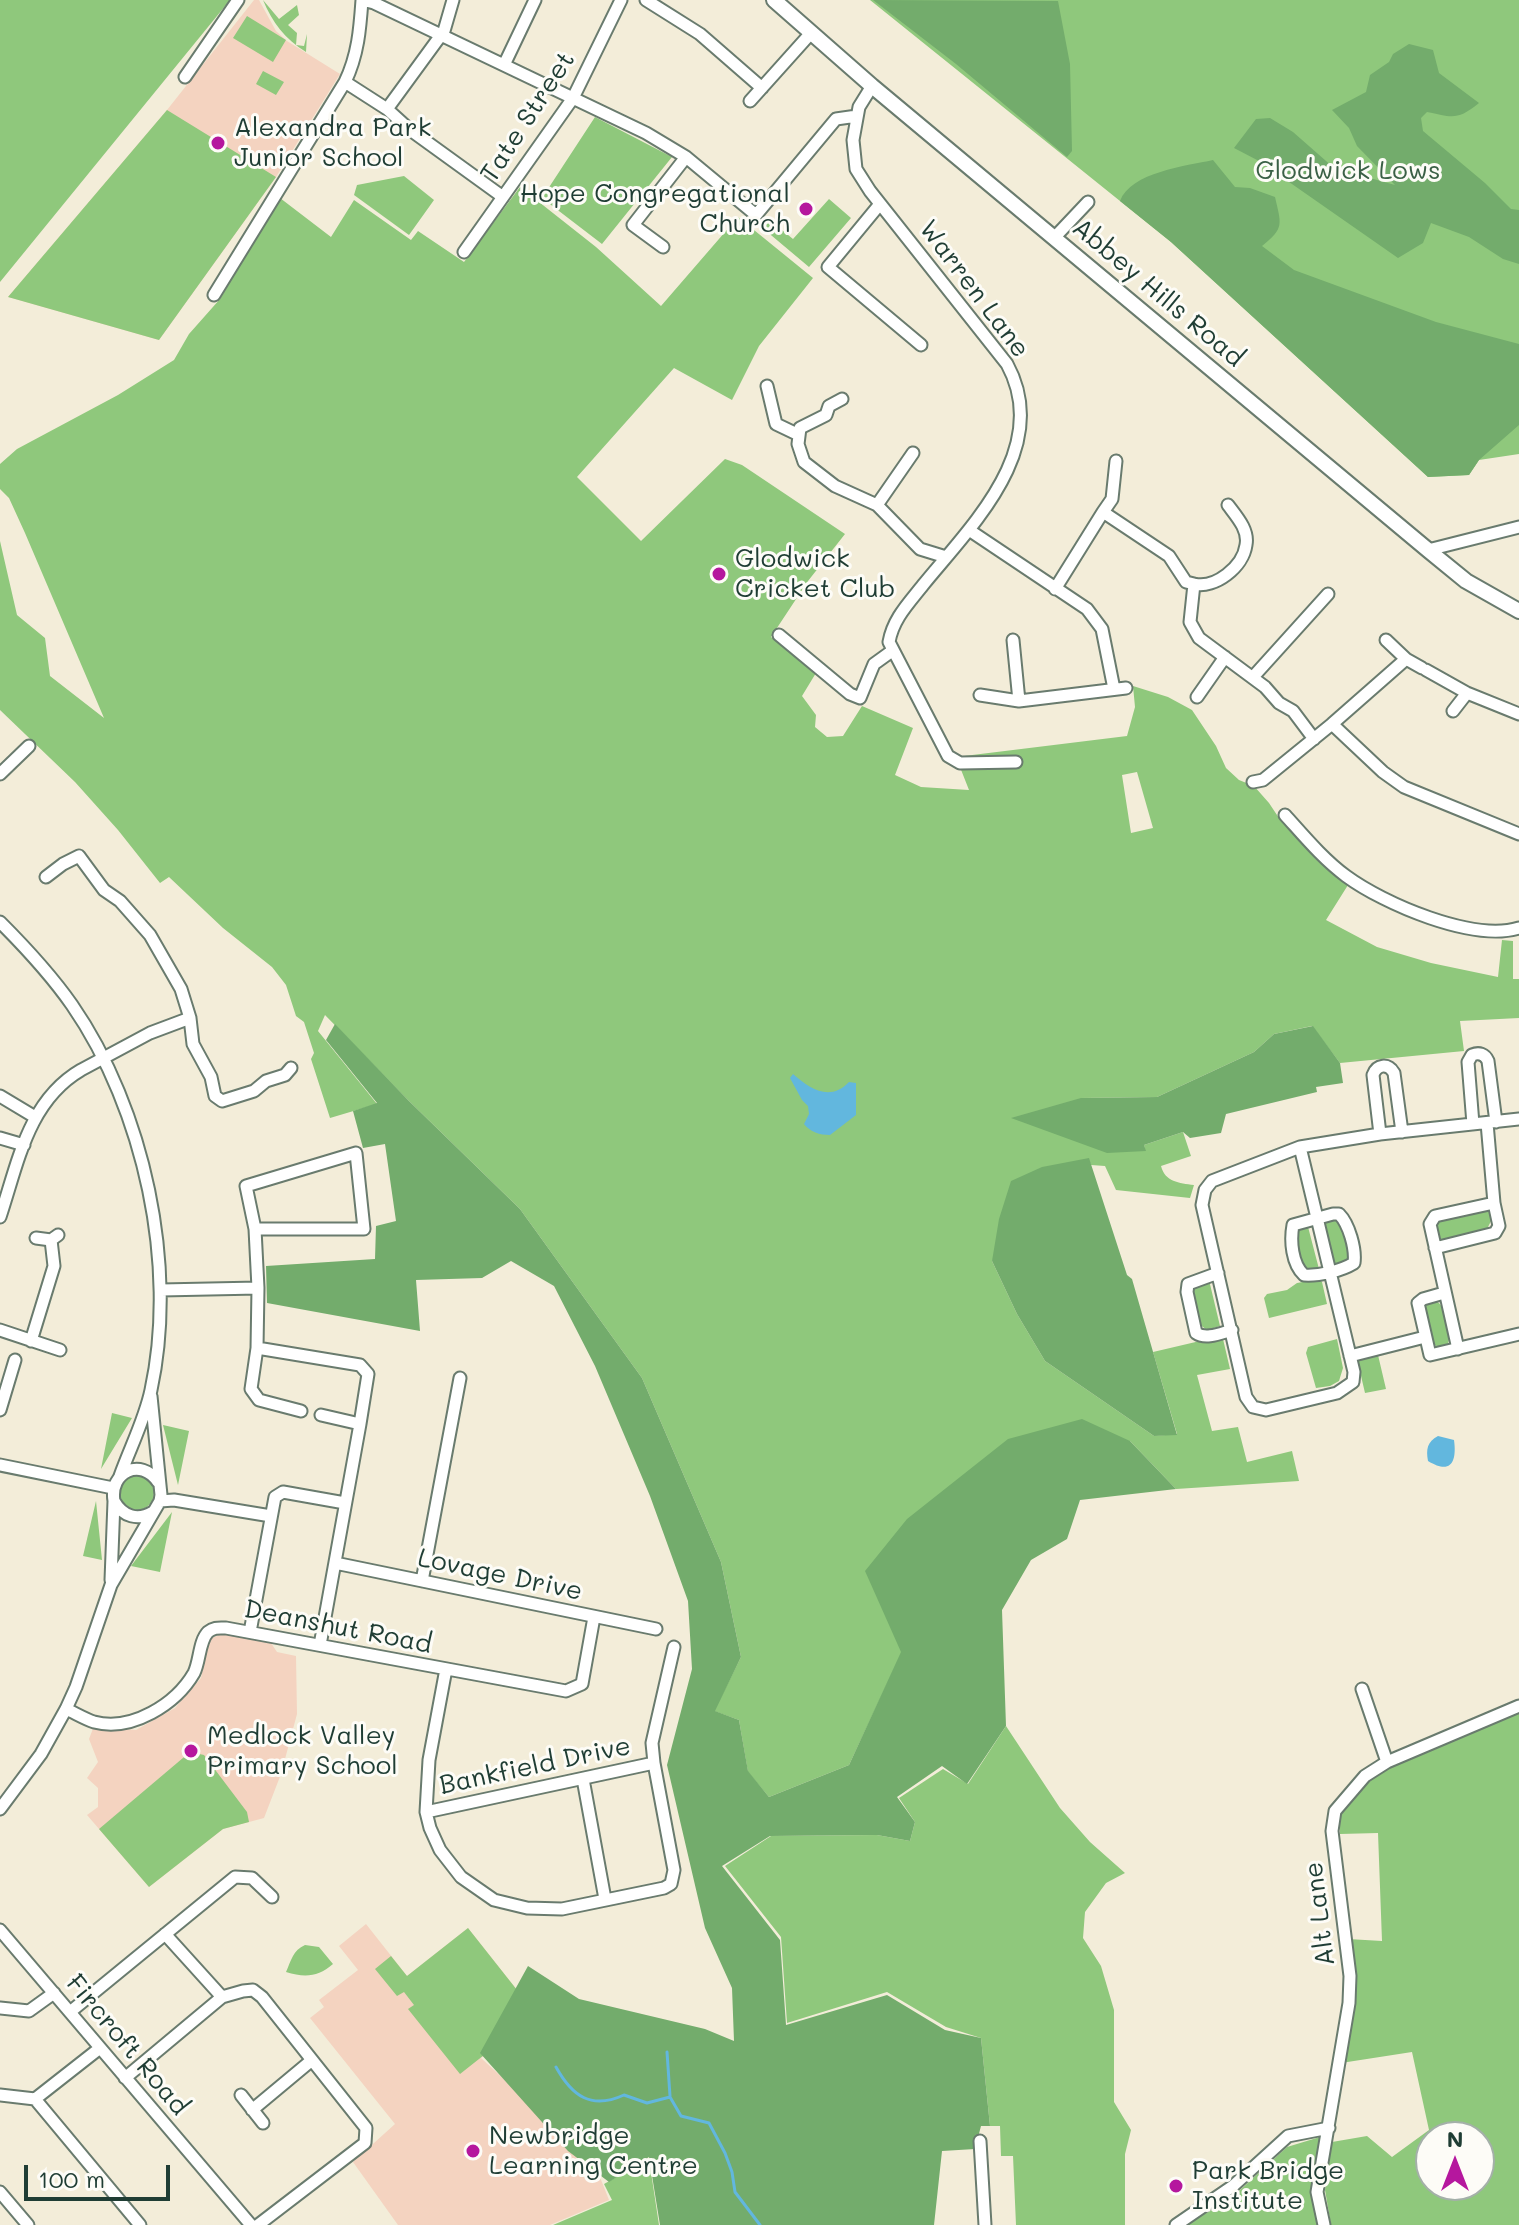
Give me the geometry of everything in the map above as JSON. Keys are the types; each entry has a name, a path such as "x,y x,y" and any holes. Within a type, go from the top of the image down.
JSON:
{"main road":[{"name":"Abbey Hills Road","path":"774,0 872,86 1428,550 1466,581 1519,611"}],"street":[{"path":"185,77 238,0"},
{"path":"214,295 345,82 357,49 362,0 646,133 686,157 756,215 836,119 857,116"},
{"path":"387,109 444,31 453,0"},
{"path":"504,65 535,0"},
{"name":"Tate Street","path":"464,252 573,98 621,0"},
{"path":"646,0 700,34 762,88"},
{"path":"750,101 811,33"},
{"path":"345,82 387,109 409,129 503,197"},
{"name":"Warren Lane","path":"872,86 857,116 853,140 856,169 880,204 1007,364 1015,380 1020,422 1015,452 999,488 891,627 889,642 892,651"},
{"path":"663,247 633,225 686,157"},
{"path":"1054,238 1088,202"},
{"path":"880,204 828,267 921,345"},
{"path":"767,386 776,424 800,432"},
{"path":"842,399 829,406 826,415 800,432 798,444 804,462 835,486 877,505 920,549 946,557"},
{"path":"877,505 913,453"},
{"path":"1055,589 1112,499 1116,461"},
{"path":"1103,512 1169,556 1186,582 1203,586 1222,579 1241,560 1247,543 1243,525 1228,505"},
{"path":"1428,550 1519,527"},
{"path":"969,530 1087,609 1102,629 1120,689 1019,701 980,695"},
{"path":"1194,584 1190,622 1199,638 1293,711 1314,739"},
{"path":"1253,677 1328,594"},
{"path":"779,635 850,694 860,698 874,664 892,651 948,756 960,763 1016,762"},
{"path":"1013,640 1019,701"},
{"path":"1386,640 1406,659 1467,693 1519,714"},
{"path":"1197,697 1225,657"},
{"path":"1253,782 1263,780 1314,739 1406,659"},
{"path":"1453,711 1467,693"},
{"path":"1332,724 1383,772 1404,787 1519,834"},
{"path":"0,774 29,746"},
{"path":"1285,815 1348,878 1389,901 1448,925 1507,931 1519,928"},
{"path":"46,877 79,856 104,890 120,901 150,935 181,989 190,1018 193,1044 211,1077 215,1096 222,1101 254,1091 266,1081 285,1075 291,1068"},
{"path":"0,922 66,997 103,1058 119,1094 146,1174 160,1260 161,1290 151,1392 161,1495 111,1585 66,1709 41,1754 5,1795 0,1809"},
{"path":"0,1217 35,1117 49,1096 72,1075 150,1033 190,1018"},
{"path":"1435,1248 1495,1233 1499,1226 1494,1203 1488,1061 1478,1054 1472,1055 1468,1062 1473,1124"},
{"path":"1380,1134 1373,1075 1377,1068 1383,1066 1394,1073 1402,1132"},
{"path":"0,1096 35,1117"},
{"path":"1300,1147 1354,1372 1353,1382 1337,1393 1266,1410 1253,1407 1246,1397 1202,1205 1205,1190 1212,1181 1300,1147 1380,1134 1519,1119"},
{"path":"0,1138 24,1145"},
{"path":"255,1229 364,1229 356,1153 246,1186 255,1229 258,1288 257,1348 251,1389 259,1400 301,1411"},
{"path":"1458,1349 1430,1224 1435,1216 1494,1203"},
{"path":"1333,1214 1342,1216 1355,1256 1352,1265 1329,1271 1307,1275 1301,1273 1291,1238 1293,1225 1333,1214"},
{"path":"31,1341 54,1266 55,1237 36,1238"},
{"path":"1218,1273 1188,1284 1196,1333 1201,1337 1232,1330"},
{"path":"161,1290 258,1288"},
{"path":"1444,1293 1418,1303 1430,1355 1519,1334"},
{"path":"0,1330 60,1350"},
{"path":"1350,1356 1425,1337"},
{"path":"257,1348 360,1365 368,1374 320,1645"},
{"path":"0,1410 15,1360"},
{"path":"422,1581 460,1378"},
{"path":"111,1585 114,1495 151,1392"},
{"path":"321,1415 360,1424"},
{"path":"0,1465 114,1495 124,1514 131,1517 139,1517 174,1500 271,1516"},
{"path":"120,1476 133,1469 141,1469 159,1482"},
{"path":"250,1632 275,1497 283,1492 345,1503"},
{"name":"Lovage Drive","path":"335,1563 656,1629"},
{"name":"Deanshut Road","path":"66,1709 96,1722 124,1722 152,1714 177,1695 193,1674 206,1634 214,1628 250,1632 566,1691 582,1684 594,1617"},
{"path":"446,1669 429,1760 426,1812 430,1828 447,1860 461,1877 494,1900 527,1908 562,1909 664,1888 671,1884 674,1877 652,1743 674,1647"},
{"path":"1362,1689 1387,1762"},
{"name":"Alt Lane","path":"1324,2225 1317,2192 1349,2003 1350,1976 1332,1820 1335,1811 1365,1776 1387,1762 1519,1706"},
{"name":"Bankfield Drive","path":"426,1812 654,1763"},
{"path":"583,1779 605,1899"},
{"path":"70,2012 235,1877 252,1878 272,1897"},
{"name":"Fircroft Road","path":"0,1930 251,2225"},
{"path":"165,1934 222,1997"},
{"path":"125,2078 222,1997 253,1990 262,1997 366,2128 365,2143 258,2225"},
{"path":"0,2008 29,2011 54,1993"},
{"path":"35,2099 100,2048"},
{"path":"252,2110 312,2060"},
{"path":"0,2095 35,2099 140,2225"},
{"path":"241,2095 263,2123"},
{"path":"1176,2225 1233,2186 1288,2136 1329,2128"},
{"path":"980,2141 985,2225"},
{"path":"0,2192 28,2225"}],"shaded area":[{"name":"Alexandra Park Junior School","path":"254,0 259,0 276,31 287,41 340,74 276,177 159,340 8,297 167,110"},
{"name":"Medlock Valley Primary School","path":"222,1634 271,1643 277,1652 296,1656 297,1714 281,1774 264,1818 223,1829 149,1887 87,1815 98,1807 98,1788 87,1778 98,1762 89,1739 94,1726 136,1730 175,1708 201,1678 209,1639"},
{"path":"366,1924 407,1976 468,1928 536,2014 481,2058 594,2162 609,2200 550,2225 398,2225 353,2162 395,2124 310,2018 324,2007 319,2000 358,1970 339,1946"}],"green space":[{"path":"0,0 230,0 0,282"},
{"path":"263,0 279,19 297,5 299,15 288,25 297,33 296,45 275,23"},
{"name":"Glodwick Lows","path":"870,0 1519,0 1519,454 1479,460 1469,475 1428,477 1171,242"},
{"path":"873,0 1058,1 1070,64 1072,151 1067,157 956,64"},
{"path":"247,16 286,40 273,62 233,38"},
{"path":"307,34 306,52 296,45 304,46"},
{"path":"1409,44 1433,50 1439,73 1479,103 1465,113 1454,116 1427,112 1421,118 1423,131 1511,209 1519,210 1519,264 1503,259 1469,237 1431,223 1423,243 1398,258 1259,161 1234,148 1256,119 1270,118 1293,132 1334,168 1395,185 1357,146 1349,128 1332,110 1366,92 1370,75"},
{"path":"263,71 284,82 276,95 256,84"},
{"name":"Alexandra Park Junior School","path":"167,110 276,177 159,340 8,297"},
{"path":"595,117 672,157 602,244 542,198"},
{"path":"1213,160 1235,187 1250,188 1275,197 1279,214 1278,230 1262,246 1294,270 1436,322 1519,344 1519,425 1479,460 1469,475 1428,477 1171,242 1120,201 1135,183 1147,177"},
{"path":"404,176 434,200 409,235 354,195 357,185"},
{"path":"520,187 596,247 661,306 738,217 813,278 759,346 732,400 674,368 577,477 641,541 725,459 742,465 845,534 808,581 771,637 819,668 802,696 816,715 815,727 827,737 843,736 862,706 913,728 895,775 921,787 969,790 956,757 1127,736 1135,707 1133,686 1168,697 1192,710 1216,746 1226,768 1239,780 1254,786 1279,818 1348,885 1326,920 1377,947 1431,963 1498,977 1502,940 1513,941 1513,979 1519,979 1519,1018 1460,1021 1464,1051 1340,1063 1312,1026 1274,1034 1254,1052 1157,1097 1081,1098 1145,1150 1144,1145 1183,1132 1191,1156 1161,1166 1169,1179 1194,1185 1190,1198 1116,1190 1105,1166 1091,1165 1088,1159 992,1261 1017,1314 1045,1361 1154,1436 1177,1434 1153,1352 1217,1337 1223,1339 1230,1369 1197,1375 1212,1431 1238,1427 1247,1462 1292,1451 1299,1481 1176,1489 1130,1441 902,1652 849,1765 769,1797 748,1772 739,1720 714,1711 741,1657 721,1562 642,1378 520,1209 325,1015 318,1031 377,1104 330,1118 311,1059 314,1053 304,1022 296,1016 286,985 272,967 223,928 169,877 160,883 75,782 0,710 0,541 17,615 45,638 50,676 104,718 25,533 9,498 0,489 0,464 17,449 118,395 174,360 189,334 220,299 280,198 331,237 354,200 411,240 418,231 464,262","holes":["1137,772 1153,828 1131,833 1122,775"]},
{"path":"829,199 851,218 809,267 759,225 766,217 793,239"},
{"path":"335,1024 520,1209 642,1378 721,1562 741,1657 715,1711 739,1720 748,1771 769,1797 849,1765 901,1652 865,1571 907,1519 1008,1439 1082,1419 1130,1441 1176,1489 1080,1500 1067,1539 1031,1560 1002,1610 1006,1726 967,1784 942,1766 897,1797 915,1822 910,1841 877,1835 770,1836 722,1866 780,1940 786,2025 887,1995 945,2030 981,2038 990,2126 981,2126 975,2149 942,2151 934,2225 660,2225 649,2157 609,2182 568,2151 480,2053 528,1966 579,1999 705,2029 734,2041 732,1988 705,1928 667,1765 692,1669 688,1601 650,1496 595,1366 554,1286 511,1261 482,1278 416,1280 420,1331 267,1303 266,1266 375,1259 376,1226 396,1221 385,1144 363,1148 353,1111 377,1103 326,1040"},
{"path":"1313,1026 1340,1063 1343,1083 1316,1087 1317,1092 1226,1114 1221,1133 1190,1138 1183,1132 1144,1145 1146,1151 1107,1153 1011,1118 1081,1098 1157,1097 1254,1052 1274,1034"},
{"path":"1089,1158 1127,1275 1132,1279 1177,1435 1154,1436 1045,1361 1017,1314 992,1261 999,1219 1011,1181 1042,1167"},
{"path":"1486,1209 1490,1211 1492,1219 1487,1229 1444,1241 1436,1239 1435,1226 1438,1222 1450,1216"},
{"path":"1336,1218 1342,1224 1350,1257 1345,1262 1335,1264 1325,1222"},
{"path":"1307,1223 1319,1269 1313,1271 1301,1268 1295,1230"},
{"path":"1319,1279 1327,1304 1269,1318 1264,1298 1267,1294"},
{"path":"1209,1280 1220,1326 1207,1330 1199,1324 1191,1290 1192,1285"},
{"path":"1436,1301 1447,1323 1448,1344 1442,1347 1432,1345 1423,1310 1426,1304"},
{"path":"1337,1339 1343,1368 1339,1381 1316,1388 1306,1353 1308,1347"},
{"path":"1378,1355 1386,1389 1365,1393 1358,1363 1360,1359"},
{"path":"112,1413 132,1418 101,1469"},
{"path":"163,1425 189,1431 178,1485"},
{"path":"137,1476 149,1481 154,1493 149,1505 137,1510 125,1505 120,1493 125,1481"},
{"path":"96,1501 102,1560 83,1556"},
{"path":"172,1512 160,1572 131,1566"},
{"path":"1519,1712 1519,2225 1331,2225 1325,2190 1332,2142 1367,2136 1392,2157 1415,2140 1415,2201 1495,2201 1495,2121 1427,2121 1412,2052 1341,2063 1348,1939 1382,1941 1378,1833 1340,1834 1343,1809 1354,1794 1372,1779 1449,1739"},
{"path":"1006,1726 1060,1808 1090,1842 1125,1873 1106,1883 1085,1912 1083,1938 1101,1966 1114,2010 1114,2102 1131,2130 1125,2154 1125,2225 1016,2225 1013,2156 1001,2156 1000,2126 990,2126 981,2038 946,2027 887,1992 787,2023 781,1937 725,1866 771,1836 877,1835 910,1841 915,1822 899,1798 943,1769 968,1784"},
{"path":"190,1752 204,1755 247,1812 249,1822 223,1829 149,1887 99,1829"},
{"path":"468,1928 536,2014 460,2074 408,2009 414,2005 404,1992 397,1996 375,1969 391,1956 407,1976"},
{"path":"305,1945 319,1947 333,1964 311,1975 286,1972 295,1953"},
{"path":"1320,2137 1314,2192 1321,2225 1184,2225 1227,2202 1287,2147"},
{"path":"649,2159 659,2225 553,2225 612,2200 604,2184"}],"water":[{"path":"793,1074 813,1088 827,1092 842,1088 849,1082 856,1083 856,1115 830,1135 809,1129 804,1124 809,1114 808,1106 790,1078"},
{"path":"1438,1436 1454,1440 1453,1460 1447,1466 1428,1461 1428,1446"}],"waterway":[{"path":"667,2052 670,2096"},
{"path":"556,2067 569,2086 584,2098 602,2101 624,2095 647,2103 670,2097 681,2116 709,2123 725,2153 735,2192 760,2225"}],"place":[{"name":"Alexandra Park Junior School","path":"218,143"},
{"name":"Hope Congregational Church","path":"806,209"},
{"name":"Glodwick Cricket Club","path":"719,574"},
{"name":"Medlock Valley Primary School","path":"191,1751"},
{"name":"Newbridge Learning Centre","path":"473,2151"},
{"name":"Park Bridge Institute","path":"1176,2186"}]}
